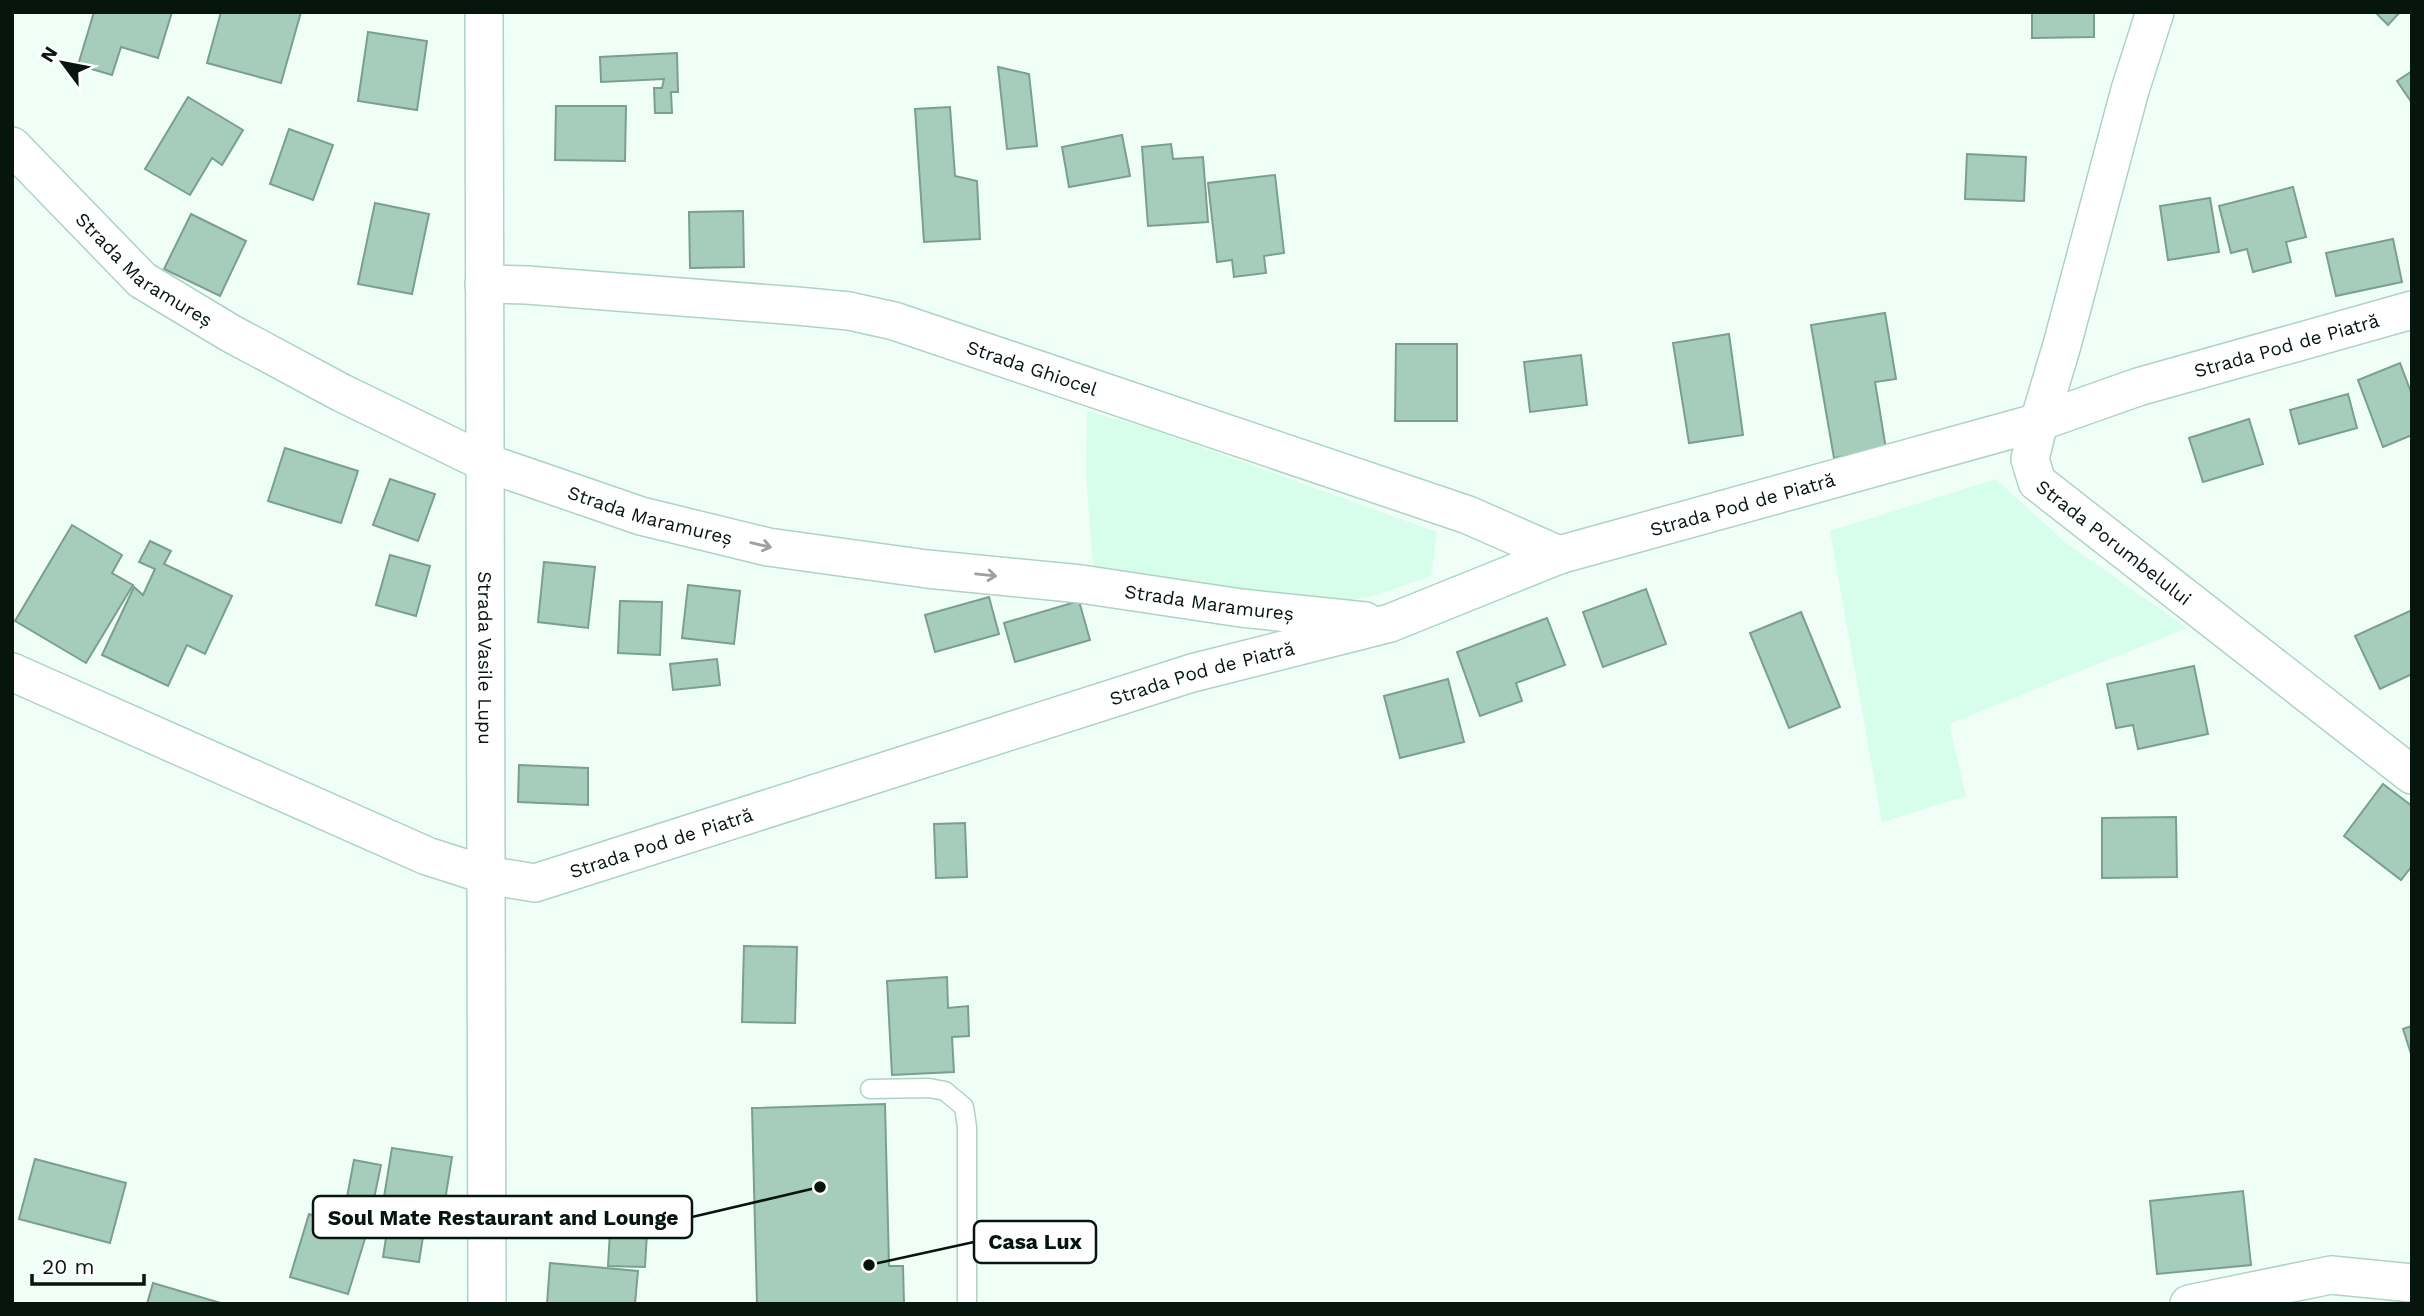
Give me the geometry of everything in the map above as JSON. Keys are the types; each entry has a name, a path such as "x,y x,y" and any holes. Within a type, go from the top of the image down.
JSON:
{"street":[{"name":"Strada Vasile Lupu","path":"484,12 487,1304"},
{"name":"Strada Porumbelului","path":"2155,12 2130,90 2039,422 2030,459 2037,482 2412,775"},
{"name":"Strada Maramureș","path":"12,146 142,280 252,345 342,393 484,462 641,516 768,547 927,569 1081,584 1241,608 1390,623"},
{"name":"Strada Ghiocel","path":"484,284 797,306 849,311 894,321 1468,515 1559,555"},
{"name":"Strada Pod de Piatră","path":"12,672 427,856 486,875 535,883 1192,673 1390,623 1559,555 2039,422 2138,387 2412,310"},
{"path":"2189,1304 2331,1275 2412,1283"}],"lane":[{"path":"870,1089 929,1088 945,1091 964,1107 967,1127 967,1304"}],"shaded area":[{"path":"1087,411 1148,428 1437,532 1431,576 1374,596 1347,601 1319,597 1248,598 1093,569 1086,474"},
{"path":"1996,479 2066,543 2187,628 1949,724 1966,796 1882,822 1830,531"}],"building":[{"path":"94,12 172,12 158,58 121,47 112,75 78,65"},
{"path":"221,12 301,12 281,83 207,63"},
{"path":"2032,12 2094,12 2094,37 2032,38"},
{"path":"2375,12 2400,12 2388,25"},
{"path":"368,32 427,41 417,110 358,101"},
{"path":"677,53 678,92 671,92 672,113 655,113 654,88 662,88 664,79 601,82 600,57"},
{"path":"998,67 1029,74 1037,146 1007,149"},
{"path":"2412,71 2412,103 2397,81"},
{"path":"188,97 243,130 222,165 212,158 190,195 145,169"},
{"path":"556,106 626,106 625,161 555,160"},
{"path":"950,107 955,176 977,181 980,239 924,242 915,109"},
{"path":"289,129 333,145 313,200 270,184"},
{"path":"1122,135 1130,176 1069,187 1062,147"},
{"path":"1171,144 1173,159 1203,157 1208,222 1148,226 1142,147"},
{"path":"1967,154 2026,157 2024,201 1965,199"},
{"path":"1275,175 1284,253 1264,256 1266,273 1234,277 1232,260 1217,262 1208,183"},
{"path":"2293,187 2306,237 2286,242 2291,262 2253,272 2247,249 2231,253 2219,206"},
{"path":"2210,198 2219,252 2168,260 2160,206"},
{"path":"375,203 429,214 412,294 358,284"},
{"path":"743,211 744,267 690,268 689,212"},
{"path":"191,214 246,241 220,296 164,269"},
{"path":"2393,239 2402,282 2336,296 2326,253"},
{"path":"1885,313 1896,379 1875,382 1886,449 1834,458 1811,325"},
{"path":"1729,334 1743,435 1689,443 1673,343"},
{"path":"1396,344 1457,344 1457,421 1395,421"},
{"path":"1581,355 1587,405 1530,412 1524,362"},
{"path":"2400,363 2412,395 2412,435 2383,447 2358,380"},
{"path":"2348,394 2357,428 2299,444 2290,410"},
{"path":"2249,419 2263,464 2203,482 2189,438"},
{"path":"285,448 358,471 341,523 268,501"},
{"path":"390,479 435,494 418,541 373,525"},
{"path":"72,525 122,555 112,573 133,585 86,663 15,621"},
{"path":"150,541 171,551 164,564 232,596 205,654 187,645 168,686 102,655 134,587 143,595 155,569 139,562"},
{"path":"390,555 430,566 416,616 376,605"},
{"path":"544,562 595,567 588,628 538,622"},
{"path":"688,585 740,591 734,644 682,638"},
{"path":"1646,589 1666,644 1603,667 1583,612"},
{"path":"989,597 999,634 935,652 925,615"},
{"path":"620,601 662,602 660,655 618,653"},
{"path":"1079,601 1090,640 1015,662 1004,623"},
{"path":"2412,610 2412,674 2380,689 2355,636"},
{"path":"1801,612 1840,707 1789,728 1750,633"},
{"path":"1547,618 1565,665 1516,683 1522,701 1480,716 1457,652"},
{"path":"717,659 720,685 673,690 670,664"},
{"path":"2194,666 2208,734 2138,749 2133,725 2116,728 2107,684"},
{"path":"1448,679 1464,742 1400,758 1384,696"},
{"path":"519,765 588,768 588,805 518,802"},
{"path":"2383,784 2412,806 2412,866 2401,880 2344,836"},
{"path":"2176,817 2177,877 2102,878 2102,818"},
{"path":"965,823 967,877 936,878 934,824"},
{"path":"744,946 797,947 795,1023 742,1022"},
{"path":"947,977 948,1008 968,1006 969,1036 952,1037 954,1072 892,1075 887,981"},
{"path":"2412,1026 2412,1057 2403,1029"},
{"path":"885,1104 889,1266 903,1266 904,1304 757,1304 752,1108"},
{"path":"392,1148 452,1157 444,1207 384,1197"},
{"path":"35,1159 126,1183 110,1243 19,1219"},
{"path":"354,1160 381,1165 371,1213 345,1208"},
{"path":"2243,1191 2251,1265 2157,1274 2150,1201"},
{"path":"309,1214 367,1232 348,1294 290,1277"},
{"path":"611,1214 648,1216 645,1267 608,1266"},
{"path":"389,1219 425,1224 419,1262 383,1257"},
{"path":"550,1263 638,1271 635,1304 547,1304"},
{"path":"153,1283 224,1304 147,1304"}],"place":[{"name":"Soul Mate Restaurant and Lounge","path":"820,1187"},
{"name":"Casa Lux","path":"869,1265"}]}
